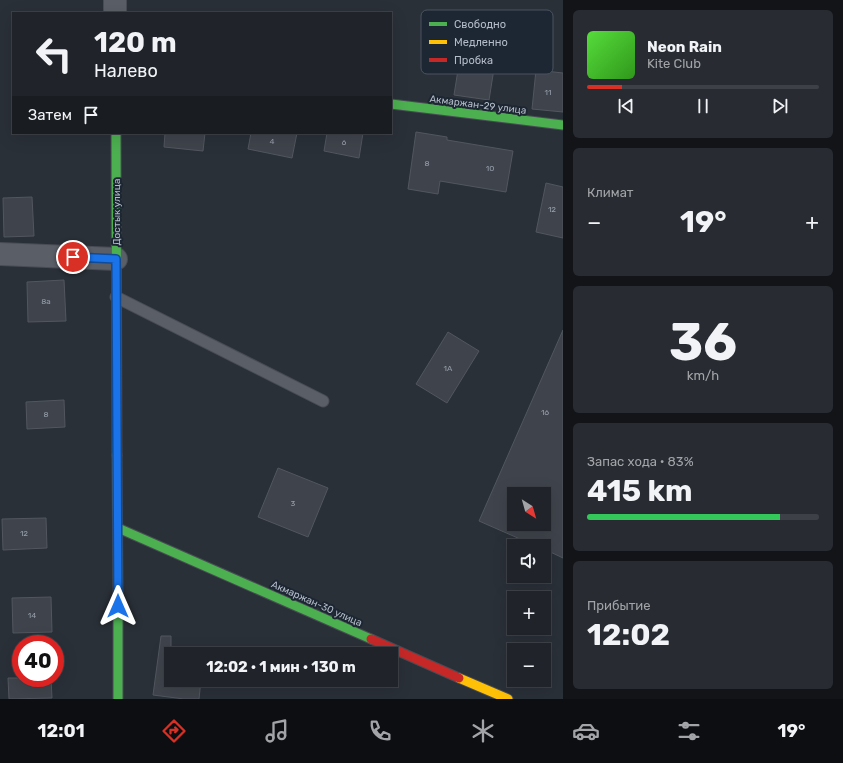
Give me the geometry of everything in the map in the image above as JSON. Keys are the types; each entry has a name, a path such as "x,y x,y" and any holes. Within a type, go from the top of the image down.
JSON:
{"street":[{"path":"115,0 115,12"},
{"name":"Акмаржан-29 улица","path":"392,104 563,125"},
{"name":"Достык улица","path":"116,134 118,699"},
{"path":"0,254 116,259"},
{"name":"Акмаржан-30 улица","path":"118,528 508,699"}],"lane":[{"path":"116,297 323,401"}],"building":[{"path":"553,72 563,73 563,112 532,109 536,74 553,74"},
{"path":"457,74 493,74 489,100 454,95"},
{"path":"416,132 447,137 447,140 513,151 506,192 440,181 438,194 408,189"},
{"path":"165,134 205,134 203,151 164,147"},
{"path":"251,134 297,134 292,158 248,149"},
{"path":"327,134 363,134 359,158 324,151"},
{"path":"546,183 563,187 563,238 536,232"},
{"path":"32,197 34,236 4,237 3,198"},
{"path":"64,280 66,321 28,322 27,282"},
{"path":"563,330 563,558 551,552 551,539 520,539 479,521"},
{"path":"448,332 479,351 447,403 416,384"},
{"path":"64,400 65,427 27,429 26,402"},
{"path":"278,468 328,488 308,537 258,517"},
{"path":"46,518 47,548 3,550 2,519"},
{"path":"51,597 52,632 13,633 12,598"},
{"path":"161,636 171,636 171,647 164,647 164,687 200,687 199,699 184,699 153,695"},
{"path":"8,678 12,678 12,687 51,687 52,698 9,699"}],"traffic: fast":[{"path":"392,104 563,125"},
{"path":"116,134 117,455"},
{"path":"118,528 371,639"},
{"path":"118,595 118,699"}],"traffic: slow":[{"path":"117,455 118,595"},
{"path":"459,678 508,699"}],"traffic: jam":[{"path":"371,639 459,678"}],"route":[{"path":"73,257 116,259 118,606"}]}
